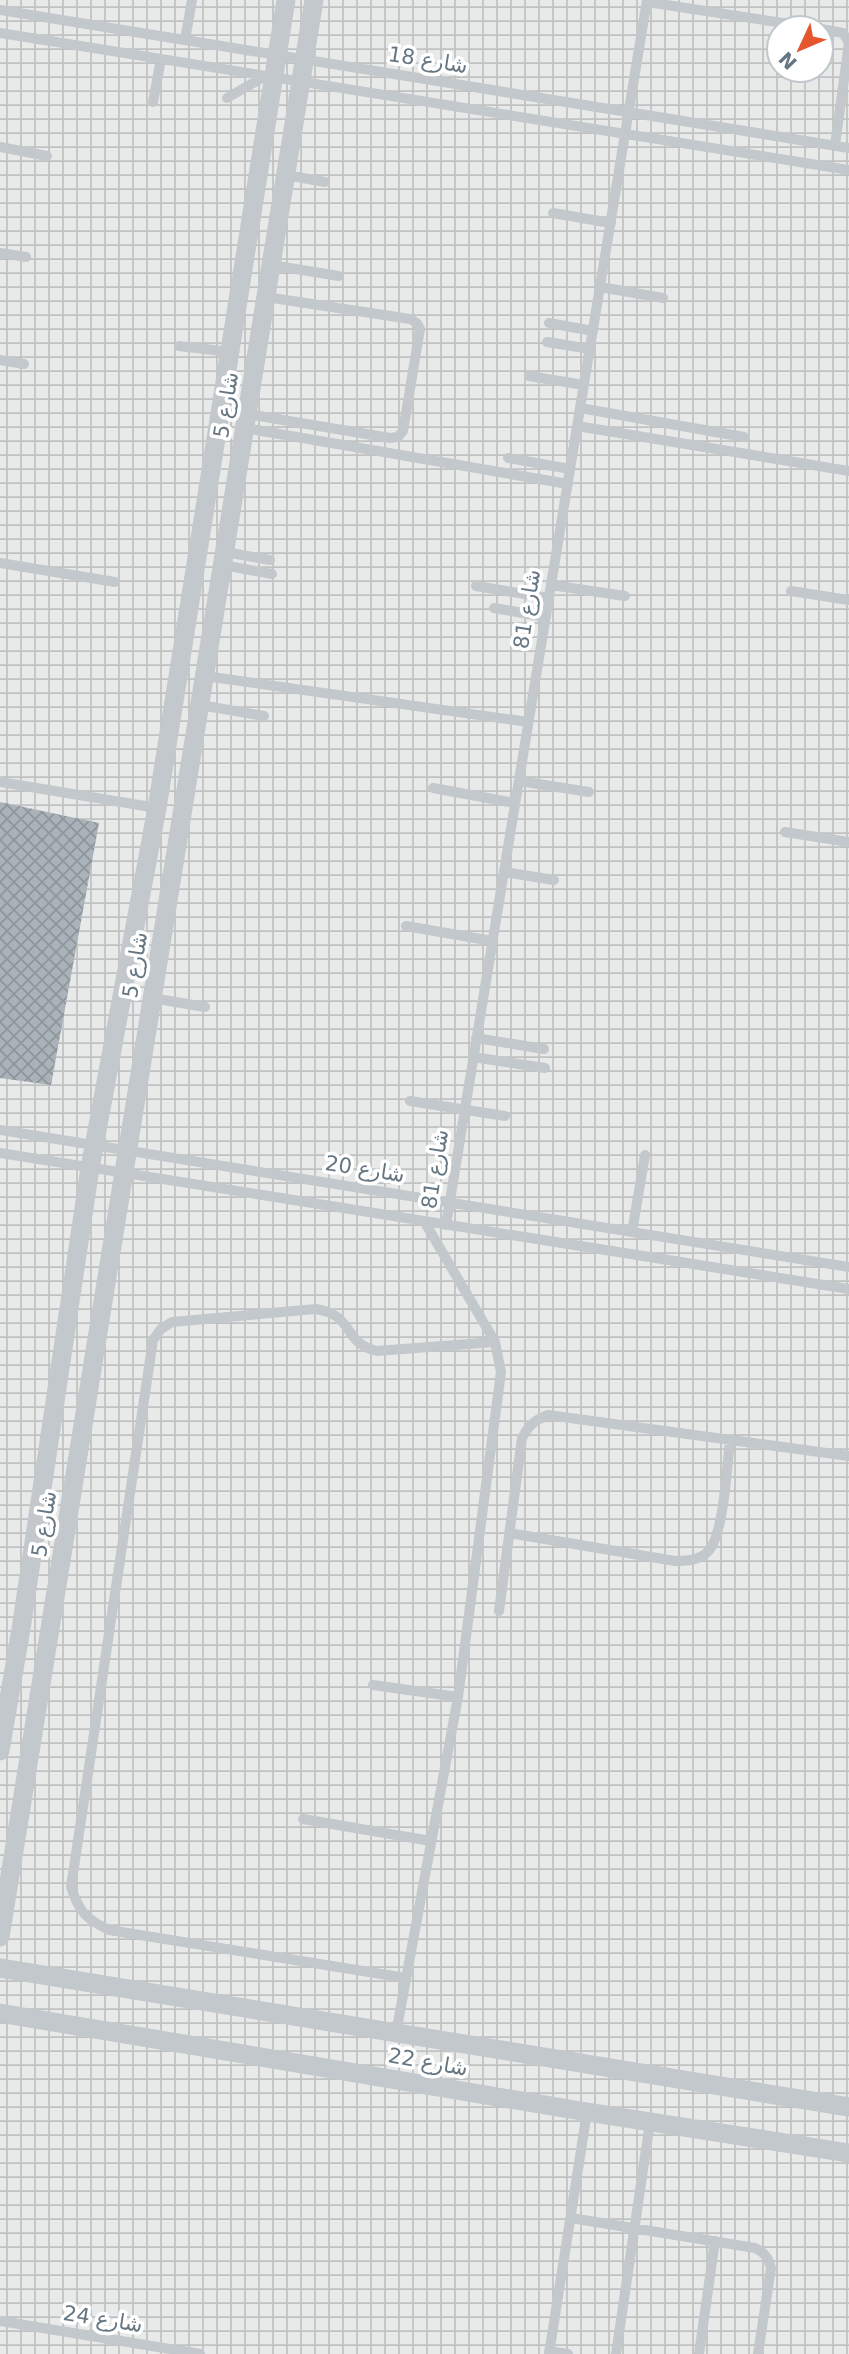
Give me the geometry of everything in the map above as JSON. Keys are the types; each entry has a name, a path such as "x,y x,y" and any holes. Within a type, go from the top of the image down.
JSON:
{"street":[{"name":"شارع 5","path":"0,1751 21,1629 90,1168 157,808 230,352 269,76 276,55 286,0"},
{"name":"شارع 5","path":"0,1937 314,0"},
{"path":"220,417 246,421"},
{"name":"شارع 22","path":"0,1968 849,2107"},
{"name":"شارع 22","path":"0,2013 587,2112 849,2153"}],"lane":[{"path":"185,40 192,0"},
{"path":"647,1 765,20"},
{"name":"شارع 81","path":"446,1224 647,1"},
{"name":"شارع 18","path":"0,10 849,148"},
{"path":"835,32 843,33 849,44 835,145"},
{"name":"شارع 18","path":"0,33 849,170"},
{"path":"153,102 161,59"},
{"path":"227,98 269,76"},
{"path":"0,147 47,156"},
{"path":"286,175 325,182"},
{"path":"553,213 611,223"},
{"path":"0,253 26,257"},
{"path":"271,265 339,276"},
{"path":"600,288 663,298"},
{"path":"246,421 398,437 403,430 416,354 420,329 417,323 410,319 266,297"},
{"path":"549,323 593,331"},
{"path":"548,342 590,349"},
{"path":"179,346 230,352"},
{"path":"0,360 24,364"},
{"path":"529,376 584,385"},
{"path":"580,408 744,437"},
{"path":"246,421 568,484"},
{"path":"577,426 849,471"},
{"path":"508,458 570,469"},
{"path":"224,559 270,560"},
{"path":"224,559 272,574"},
{"path":"0,563 114,582"},
{"path":"551,585 625,596"},
{"path":"476,586 549,598"},
{"path":"791,591 849,600"},
{"path":"494,608 546,617"},
{"path":"205,676 528,722"},
{"path":"200,705 264,716"},
{"path":"519,781 589,792"},
{"path":"0,782 157,808"},
{"path":"433,789 515,803"},
{"path":"785,832 849,842"},
{"path":"504,872 554,880"},
{"path":"406,926 492,941"},
{"path":"152,998 205,1007"},
{"path":"477,1038 544,1049"},
{"path":"473,1057 545,1068"},
{"path":"410,1101 505,1116"},
{"name":"شارع 20","path":"0,1130 849,1267"},
{"name":"شارع 20","path":"0,1153 849,1289"},
{"path":"632,1232 645,1155"},
{"path":"396,2033 458,1698 501,1372 495,1342 424,1221"},
{"path":"406,1978 109,1930 91,1922 77,1906 71,1887 153,1340 161,1329 172,1322 316,1309 329,1311 342,1318 355,1341 365,1348 377,1351 495,1342"},
{"path":"499,1611 522,1438 527,1427 537,1419 548,1415 849,1457"},
{"path":"509,1533 675,1561 694,1560 709,1550 718,1533 730,1440"},
{"path":"373,1685 458,1698"},
{"path":"303,1819 431,1841"},
{"path":"568,2354 549,2352 587,2112"},
{"path":"616,2354 650,2122"},
{"path":"571,2218 761,2250 771,2268 758,2354"},
{"path":"699,2354 715,2241"},
{"name":"شارع 24","path":"0,2321 200,2354"}],"shaded area":[{"path":"0,0 849,0 849,2354 0,2354"}],"building":[{"path":"0,802 99,823 51,1085 0,1078"}]}
